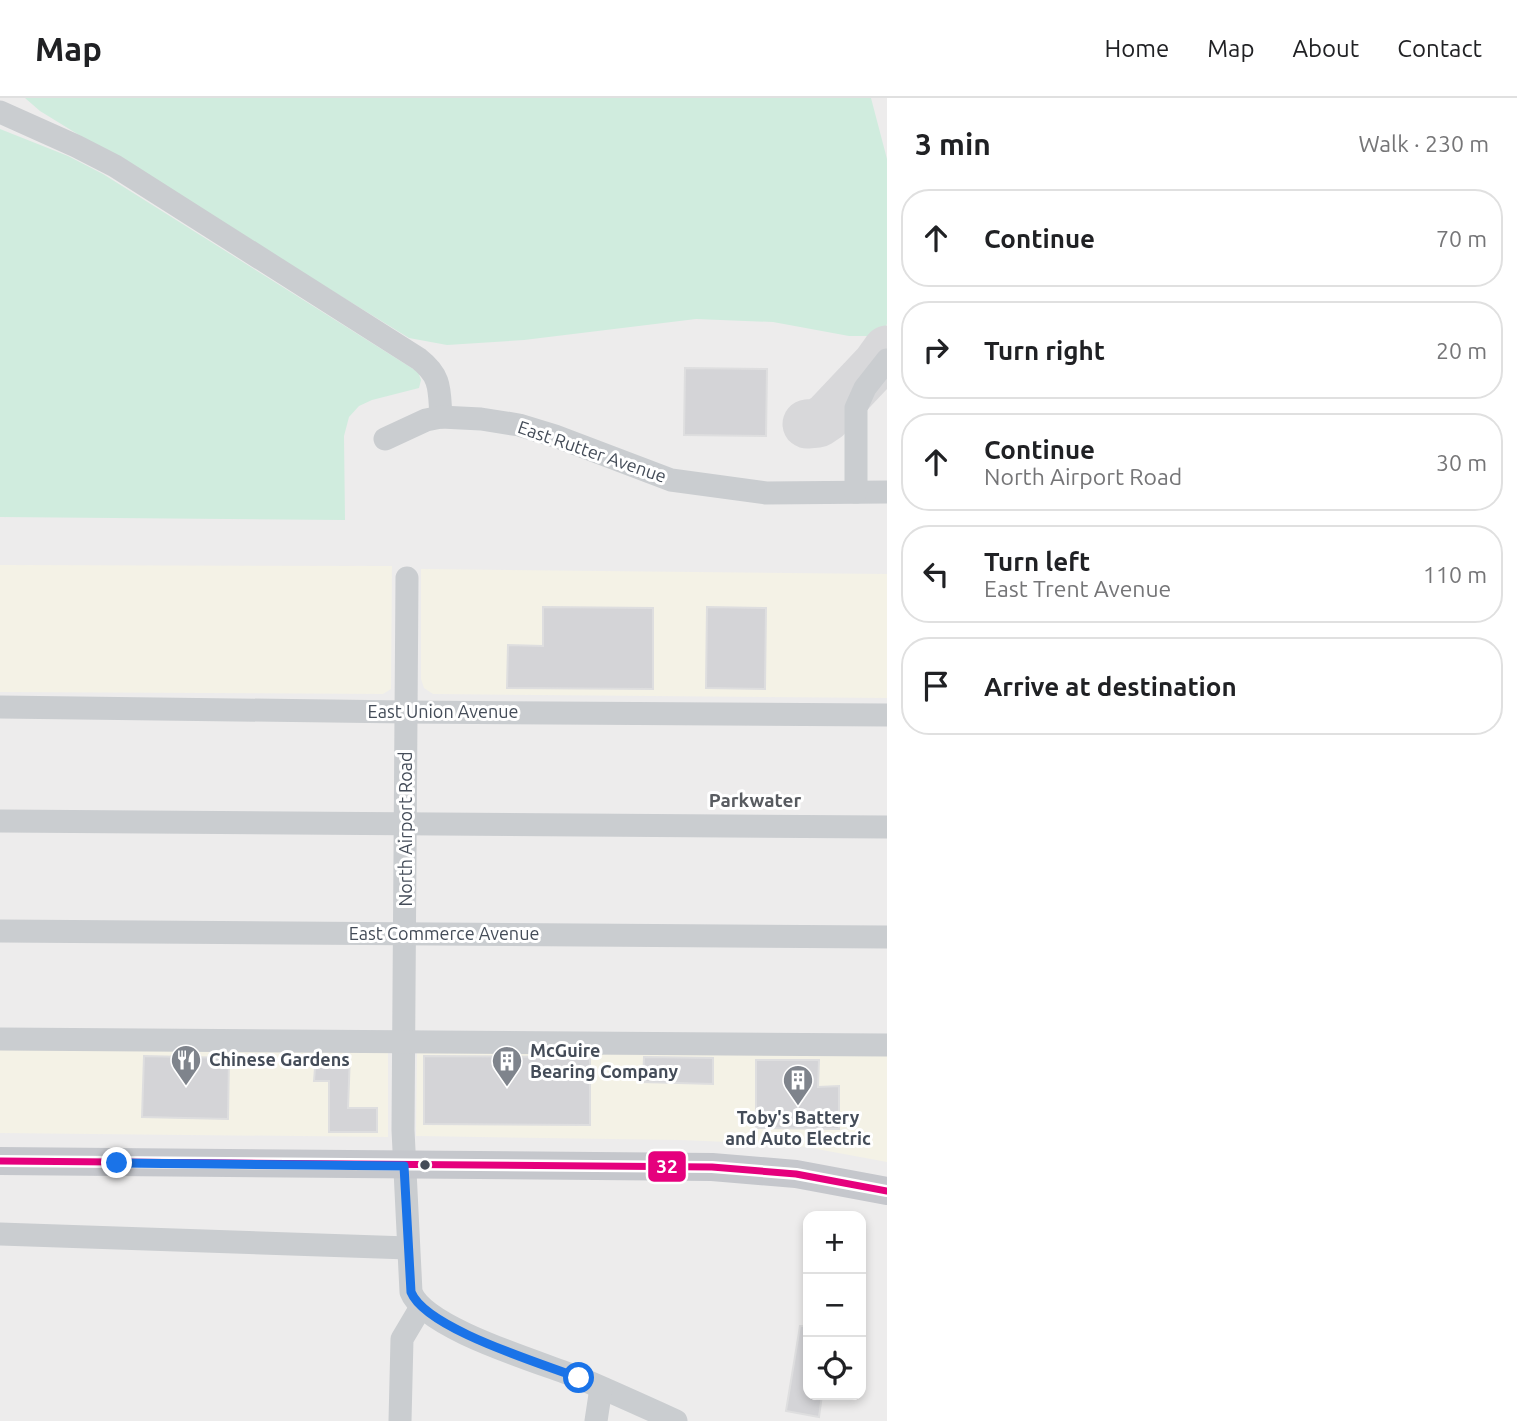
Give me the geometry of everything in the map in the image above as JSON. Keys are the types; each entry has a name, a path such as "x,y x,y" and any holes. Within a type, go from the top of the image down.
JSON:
{"main road":[{"path":"0,1161 712,1167 796,1174 887,1191"}],"street":[{"path":"0,113 115,166 419,359 433,371 439,383 441,417"},
{"path":"856,492 856,408 865,388 887,360"},
{"name":"East Rutter Avenue","path":"385,439 410,425 441,417 481,419 519,425 555,436 671,480 766,493 887,492"},
{"name":"North Airport Road","path":"407,578 404,1166 411,1292 421,1307"},
{"name":"East Union Avenue","path":"0,707 887,715"},
{"path":"0,821 887,827"},
{"name":"East Commerce Avenue","path":"0,931 887,937"},
{"path":"0,1040 887,1045"},
{"path":"0,1234 408,1248"},
{"path":"400,1421 402,1339 421,1307 436,1319 470,1336 676,1421"},
{"path":"596,1421 601,1388"}],"shaded area":[{"path":"0,565 392,566 391,689 383,694 0,692"},
{"path":"421,569 887,574 887,698 433,694 424,688 421,679"},
{"path":"0,1045 388,1048 388,1137 0,1133"},
{"path":"417,1048 887,1051 887,1162 806,1147 773,1144 416,1136"}],"green space":[{"path":"25,98 871,98 887,159 887,324 880,336 849,336 773,322 696,319 524,340 447,345 409,338 40,111"},
{"path":"0,129 68,156 103,174 418,372 421,380 419,388 372,400 359,406 349,417 344,436 345,520 0,517"}],"building":[{"path":"685,368 767,369 766,436 684,435"},
{"path":"543,607 653,608 653,689 507,688 508,645 543,646"},
{"path":"707,607 766,608 765,689 706,688"},
{"path":"316,1055 350,1055 348,1108 377,1108 377,1132 329,1132 329,1081 314,1081"},
{"name":"Chinese Gardens","path":"144,1056 229,1058 228,1119 142,1117"},
{"name":"McGuire Bearing Company","path":"424,1056 590,1057 590,1125 424,1124"},
{"path":"644,1057 713,1058 713,1084 643,1082"},
{"name":"Toby's Battery and Auto Electric","path":"756,1060 819,1060 818,1087 839,1086 839,1129 756,1128"},
{"path":"800,1326 803,1326 803,1400 821,1400 819,1417 786,1411"}],"taxiway":[{"path":"807,424 818,423 827,417 887,350"}],"transit line":[{"name":"32","path":"0,1161 712,1167 796,1174 887,1191"}],"place":[{"name":"Chinese Gardens","path":"186,1087"},
{"name":"McGuire Bearing Company","path":"507,1088"},
{"name":"Toby's Battery and Auto Electric","path":"798,1107"}],"district":[{"name":"Parkwater","path":"755,800"}],"route":[{"path":"117,1163 404,1166 411,1292 416,1302 436,1319 470,1336 579,1378"}]}
